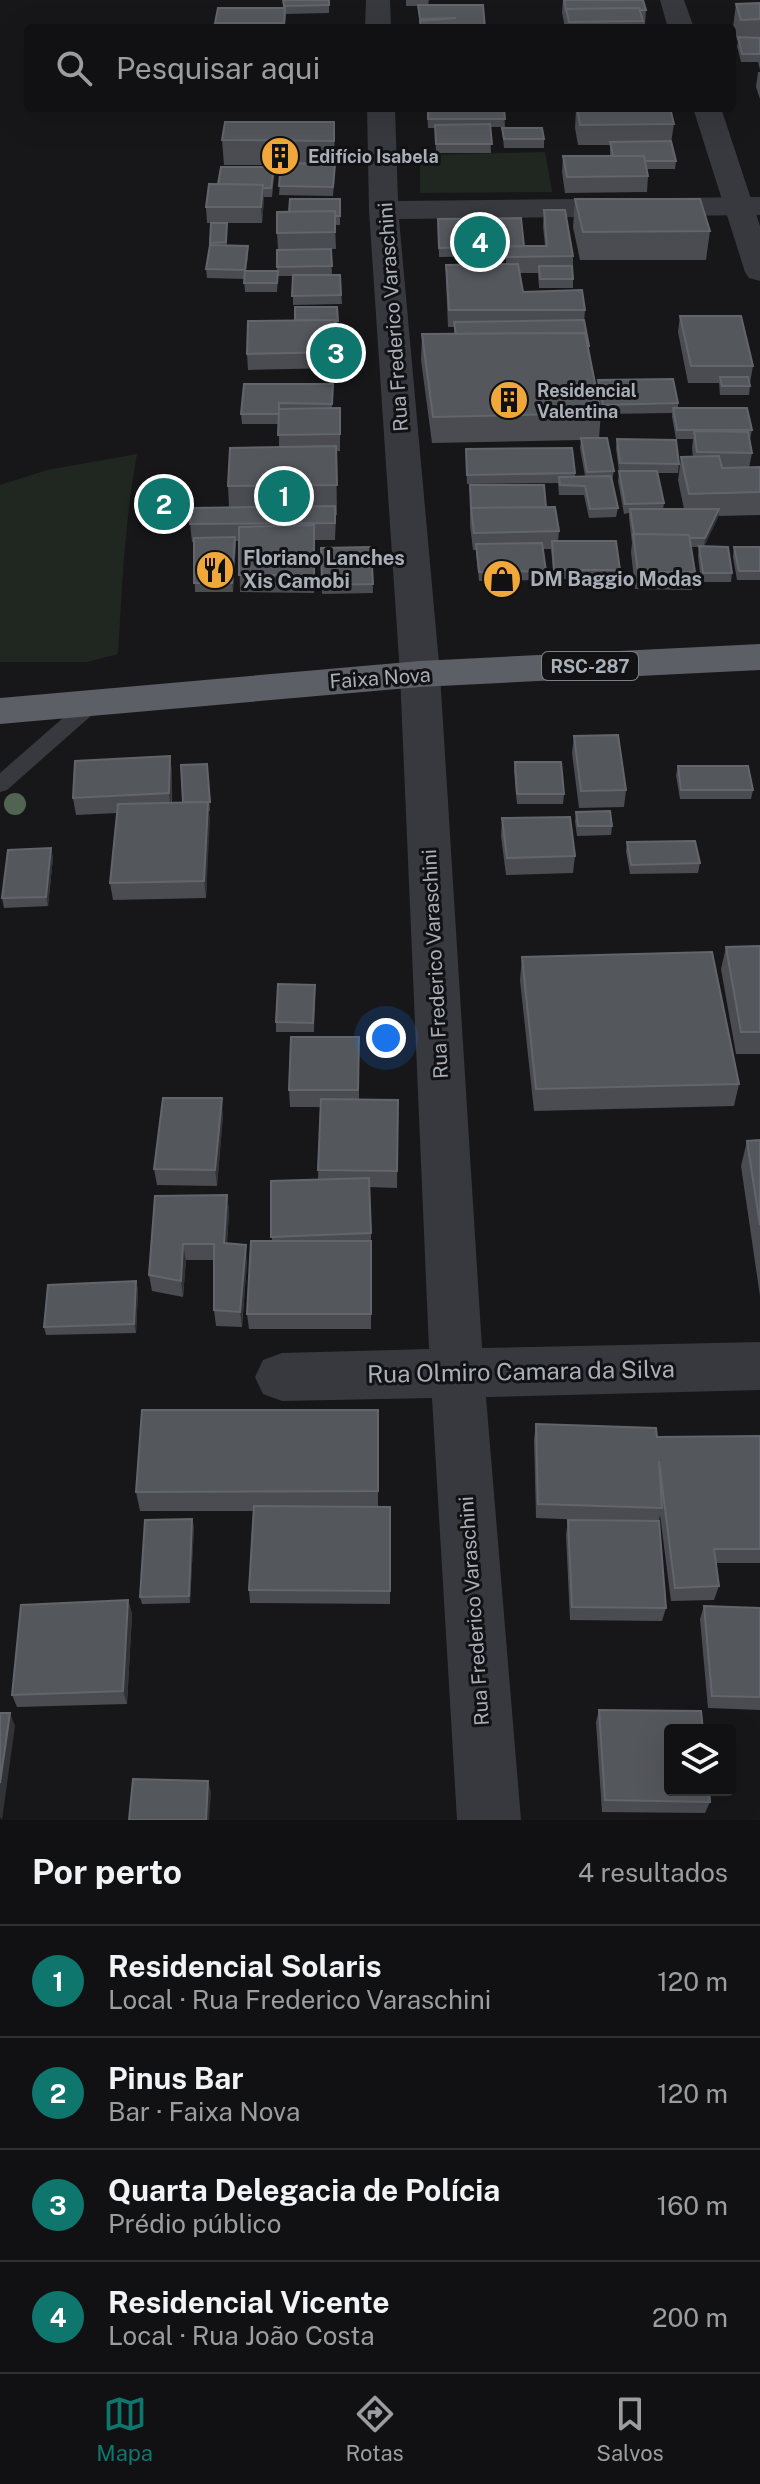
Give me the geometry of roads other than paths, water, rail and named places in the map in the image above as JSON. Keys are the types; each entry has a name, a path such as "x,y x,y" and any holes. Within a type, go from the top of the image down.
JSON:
{"highway":[{"name":"Faixa Nova","path":"0,711 420,674 760,657"}],"street":[{"path":"378,0 378,24"},
{"path":"672,0 680,24"},
{"name":"Rua Frederico Varaschini","path":"381,112 384,210 420,674 457,1372 489,1820"},
{"path":"709,112 749,206 760,272"},
{"path":"384,210 749,206"},
{"name":"Rua Olmiro Camara da Silva","path":"282,1377 760,1366"}],"lane":[{"path":"0,785 94,702"}],"place":[{"name":"Edifício Isabela","path":"280,156"},
{"name":"Residencial Vicente","path":"480,242"},
{"name":"Quarta Delegacia de Polícia","path":"336,353"},
{"name":"Residencial Valentina","path":"509,400"},
{"name":"Residencial Solaris","path":"284,496"},
{"name":"Pinus Bar","path":"164,504"},
{"name":"Floriano Lanches Xis Camobi","path":"215,570"},
{"name":"DM Baggio Modas","path":"502,579"}]}
